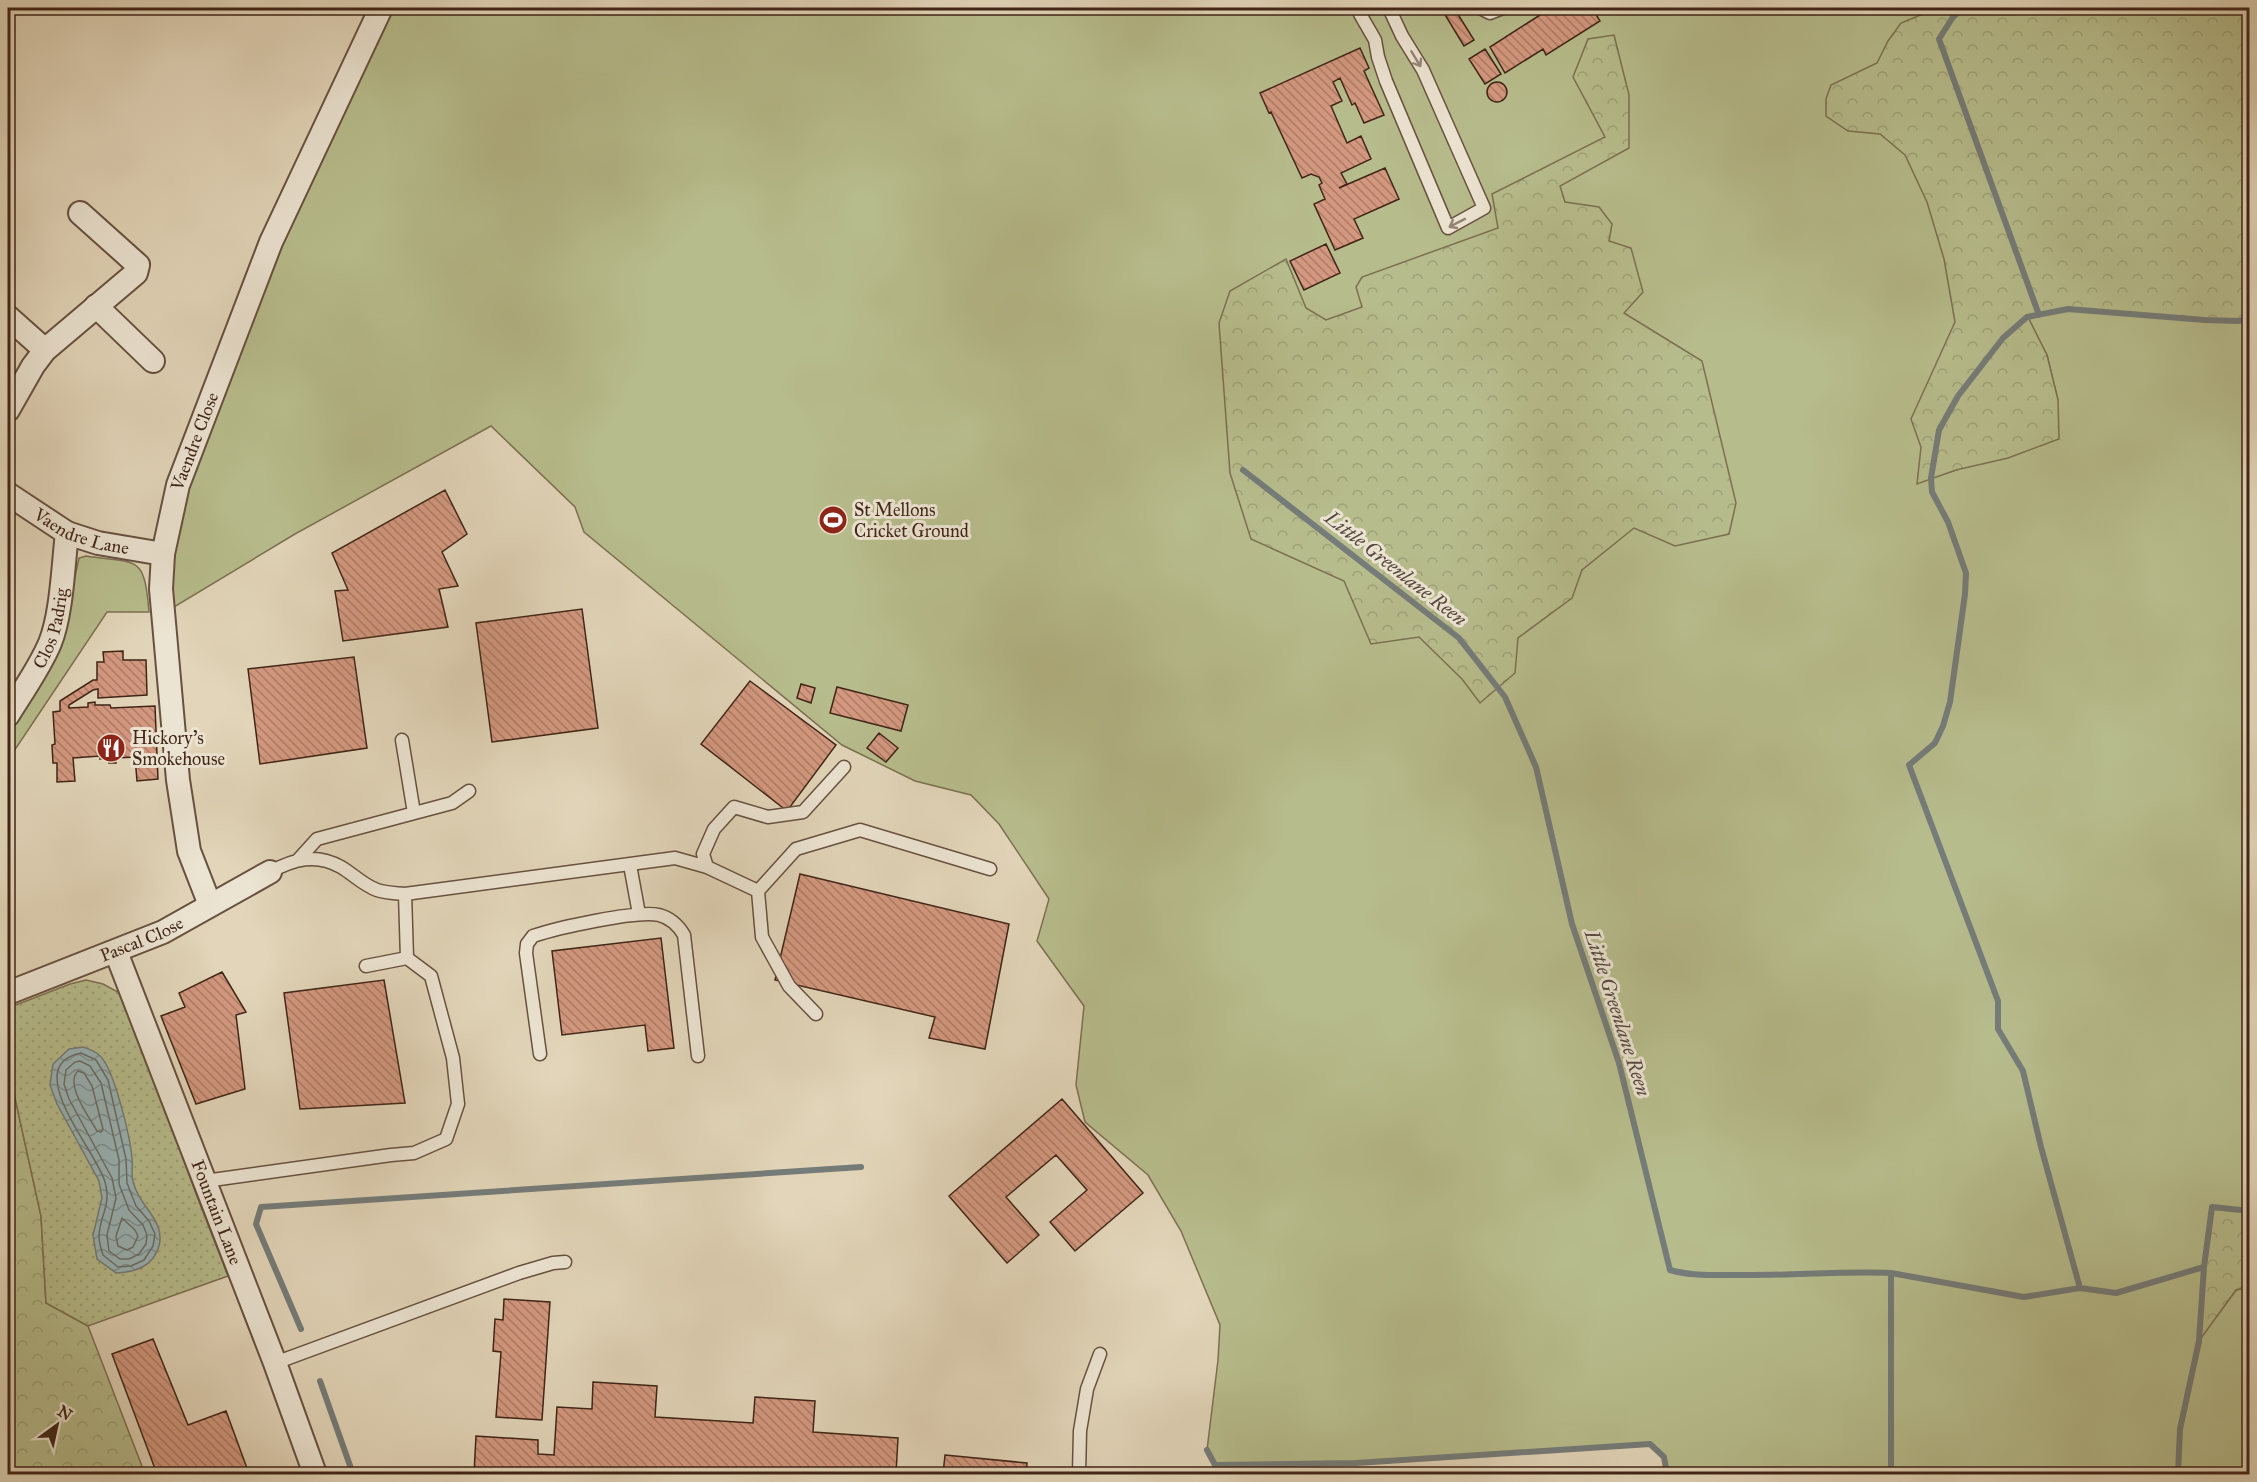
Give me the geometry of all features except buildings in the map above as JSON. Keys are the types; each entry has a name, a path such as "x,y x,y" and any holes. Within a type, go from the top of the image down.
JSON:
{"street":[{"name":"Vaendre Close","path":"210,905 189,851 178,780 161,588 163,554 178,485 271,242 381,8"},
{"path":"8,410 33,366 45,350 136,273 138,265 80,213"},
{"path":"96,306 153,361"},
{"path":"8,317 45,350"},
{"name":"Vaendre Lane","path":"8,494 67,533 98,543 163,554"},
{"name":"Clos Padrig","path":"8,715 44,657 51,641 67,533"},
{"name":"Pascal Close","path":"8,993 163,932 270,872"},
{"name":"Fountain Lane","path":"116,952 275,1363 315,1474"}],"lane":[{"path":"1360,14 1375,40 1386,81 1448,228 1484,208 1423,70 1402,36 1389,8"},
{"path":"1480,8 1490,13 1503,8"},
{"path":"402,740 414,813"},
{"path":"707,867 703,854 714,829 734,807 768,817 803,812 844,767"},
{"path":"298,860 317,839 452,803 469,791"},
{"path":"816,1014 789,986 762,937 758,891 796,849 860,830 990,869"},
{"path":"270,872 289,862 310,858 323,860 340,867 378,890 405,894 675,858 707,867 758,891"},
{"path":"630,865 639,914"},
{"path":"405,894 407,958"},
{"path":"540,1054 526,953 527,944 533,936 639,914 659,915 676,923 684,935 698,1056"},
{"path":"205,1181 391,1155 414,1154 446,1139 459,1104 453,1058 432,976 407,958 366,966"},
{"path":"275,1363 508,1277 553,1263 565,1262"},
{"path":"1079,1474 1080,1431 1087,1389 1100,1354"}],"green space":[{"path":"390,8 1963,8 2039,315 2068,309 2205,320 2249,319 2249,1211 2212,1208 2204,1267 2199,1339 2236,1290 2249,1287 2249,1474 1667,1474 1664,1457 1649,1444 1356,1463 1215,1465 1207,1450 1220,1325 1181,1231 1148,1175 1085,1122 1076,1085 1084,1006 1037,941 1049,899 999,824 971,795 915,781 842,745 584,532 575,507 491,426 295,534 174,607 171,572 186,486 278,245","holes":["2027,318 2047,355 2058,400 1956,470 1931,478"]},
{"path":"1937,8 2249,8 2250,319 2205,320 2068,309 2028,317 2047,355 2058,400 2059,439 2008,458 1956,470 1917,484 1921,447 1911,419 1955,322 1944,259 1927,202 1905,155 1880,134 1848,131 1826,116 1826,99 1831,85 1877,63 1888,41 1901,23"},
{"path":"1614,35 1629,95 1629,148 1560,186 1565,202 1599,207 1612,224 1609,241 1631,248 1643,292 1624,313 1702,361 1736,503 1729,534 1675,546 1634,528 1582,570 1572,598 1518,638 1515,673 1480,703 1462,679 1419,637 1371,644 1344,581 1251,539 1230,473 1219,323 1230,291 1286,259 1306,308 1326,320 1362,307 1356,287 1362,277 1498,228 1492,194 1605,137 1573,77 1588,39"},
{"path":"86,556 136,565 144,580 149,612 107,612 8,760 8,730 48,667 70,580 74,581 79,558"},
{"path":"86,980 103,984 118,992 133,1020 228,1276 88,1326 46,1303 41,1216 8,1066 8,1008"},
{"path":"8,1066 41,1216 46,1303 88,1326 145,1474 8,1474"},
{"path":"2212,1207 2249,1211 2249,1287 2236,1290 2199,1341 2204,1267"}],"water":[{"path":"83,1047 99,1055 105,1062 116,1087 128,1135 133,1181 140,1198 159,1228 159,1246 156,1253 148,1264 136,1270 116,1273 97,1259 93,1235 102,1198 99,1181 57,1104 50,1085 53,1064 69,1049"}],"waterway":[{"path":"1963,8 1953,17 1939,39 2039,315"},
{"path":"2080,1288 2041,1147 2023,1071 1998,1029 1998,1001 1909,765 1935,743 1943,726 1950,702 1965,594 1966,573 1948,522 1932,492 1931,478 1939,430 1958,396 2003,338 2027,317 2068,309 2205,320 2250,319"},
{"name":"Little Greenlane Reen","path":"1243,470 1459,638 1505,697 1536,767 1572,924 1619,1063 1670,1270 1710,1275 1891,1273 1891,1474"},
{"path":"301,1329 256,1224 261,1207 861,1167"},
{"path":"2178,1474 2180,1429 2199,1341 2204,1267 2212,1207 2250,1211"},
{"path":"1891,1273 2024,1297 2080,1288 2116,1293 2204,1267"},
{"path":"320,1381 353,1474"},
{"path":"1207,1450 1215,1465 1356,1463 1650,1444 1664,1457 1667,1474"}],"place":[{"name":"St Mellons Cricket Ground","path":"833,520"},
{"name":"Hickory's Smokehouse","path":"111,748"}]}
